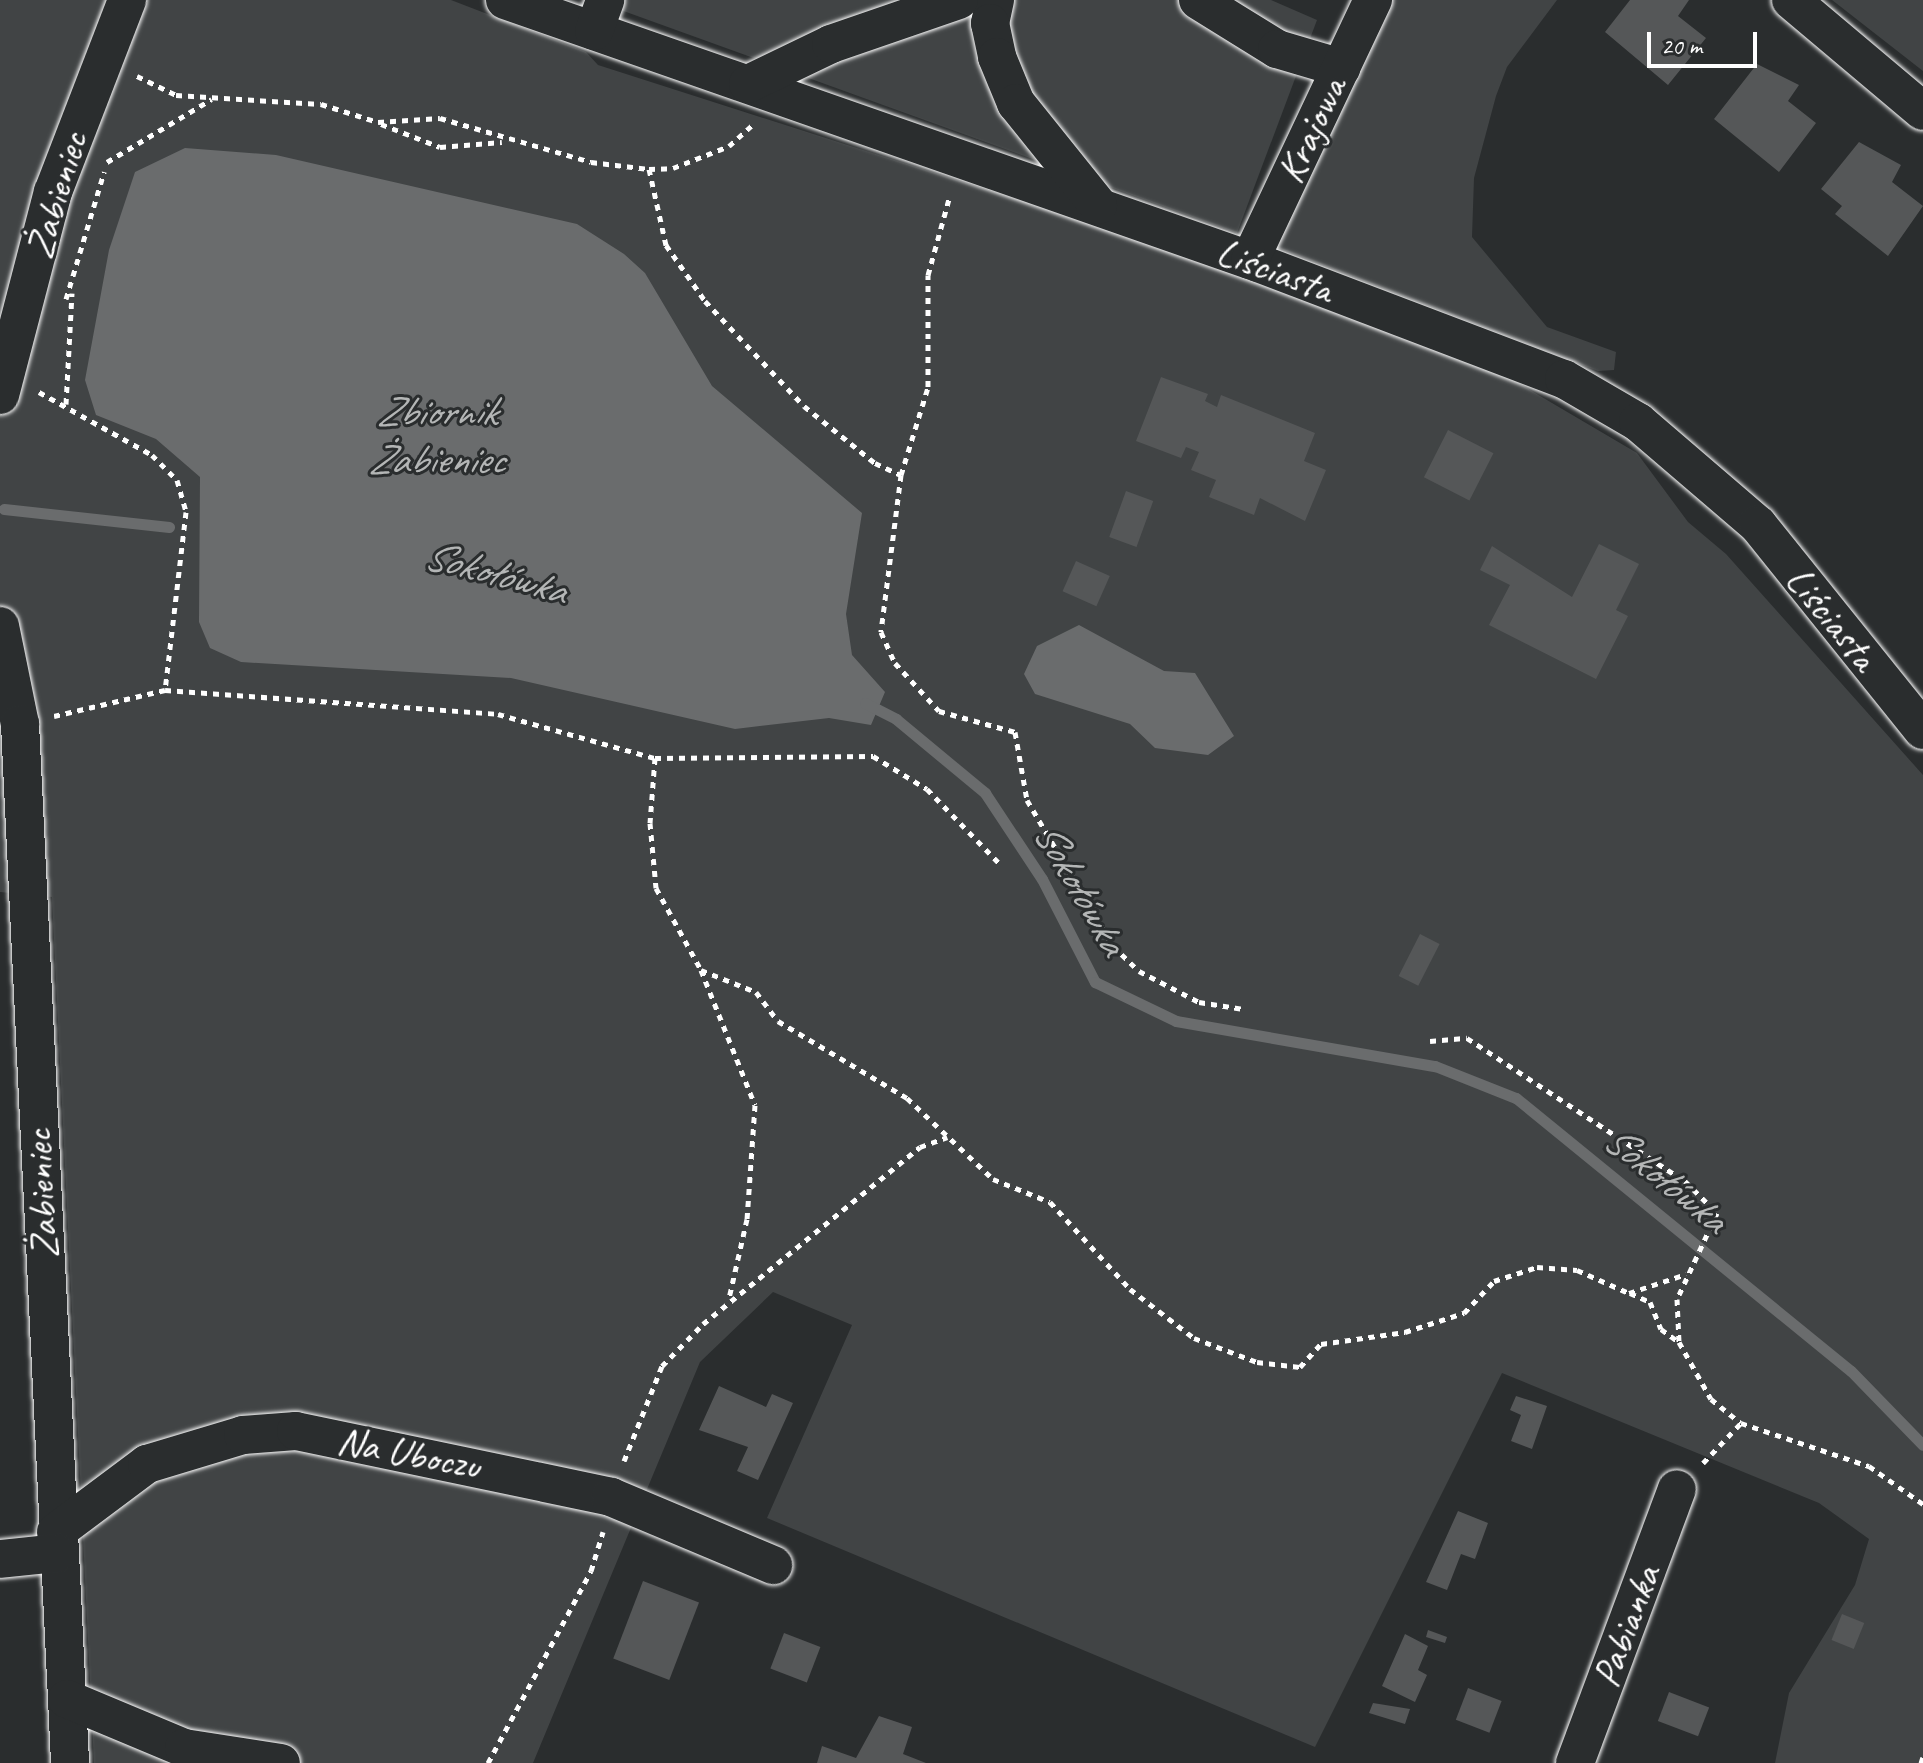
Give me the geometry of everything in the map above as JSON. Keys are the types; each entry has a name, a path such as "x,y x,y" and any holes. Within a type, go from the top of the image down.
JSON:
{"street":[{"name":"Żabieniec","path":"0,395 53,192 100,58 127,0"},
{"name":"Liściasta","path":"505,0 600,16 765,91 1250,260 1480,344 1638,422 1758,525 1923,730"},
{"path":"765,91 831,44 959,0"},
{"path":"995,0 997,57 1016,103 1100,207"},
{"path":"1198,0 1277,49 1341,68"},
{"name":"Krajowa","path":"1250,260 1373,0"},
{"path":"1791,0 1923,111"},
{"name":"Żabieniec","path":"0,626 20,724 14,918 70,1763"},
{"name":"Na Uboczu","path":"57,1542 147,1464 243,1435 296,1431 611,1497 773,1565"},
{"name":"Pabianka","path":"1575,1763 1677,1489"},
{"path":"0,1559 57,1542"},
{"path":"67,1699 184,1748 281,1763"}],"path":[{"path":"100,58 176,95 321,104 378,122 440,147 507,141"},
{"path":"378,122 440,118 507,141 649,169 673,168 729,146 765,91"},
{"path":"107,162 213,99"},
{"path":"962,160 934,241 928,387 901,475 881,632 895,663 939,711 1015,732 1027,800 1113,946 1139,971 1186,996 1243,1009"},
{"path":"649,169 666,245 705,301 804,406 875,463 901,475"},
{"path":"72,291 66,404 166,465 186,512 165,690"},
{"path":"20,724 165,690 498,714 655,758 873,756 927,789 1000,864"},
{"path":"655,758 650,823 656,888 701,970 755,1105 747,1219 729,1299"},
{"path":"701,970 756,992 778,1021 907,1098 993,1179 1050,1202 1130,1289 1194,1338 1257,1362 1300,1367 1321,1344 1405,1332 1464,1313 1494,1281 1537,1267 1577,1270 1650,1302 1661,1329 1679,1342 1711,1399 1741,1423 1869,1466 1923,1504"},
{"path":"1430,1041 1467,1038 1637,1148 1717,1213 1677,1299 1679,1342"},
{"path":"488,1763 591,1571 611,1497 662,1366 729,1299 920,1147 947,1137"},
{"path":"1629,1293 1686,1274"},
{"path":"1677,1489 1741,1423"}],"shaded area":[{"path":"0,0 451,0 586,52 598,65 1253,275 1503,374 1637,453 1688,522 1726,554 1923,775 1923,1763 1775,1763 1789,1693 1855,1585 1869,1539 1819,1503 1502,1373 1315,1747 767,1518 852,1325 773,1292 700,1362 533,1763 94,1763 52,897 0,892"},
{"path":"593,0 1271,0 1317,20 1237,233"},
{"path":"1388,0 1557,0 1507,67 1496,96 1474,178 1472,237 1547,327 1616,352 1614,370 1598,371 1276,247"},
{"path":"1832,0 1923,0 1923,71"}],"water":[{"name":"Zbiornik Żabieniec","path":"185,148 276,155 577,224 624,254 645,273 712,386 862,513 846,614 852,655 885,692 871,725 829,718 735,729 511,678 241,662 210,648 199,622 200,477 156,439 96,415 85,380 109,250 135,172"},
{"path":"1079,625 1164,671 1195,673 1234,736 1208,755 1155,748 1130,724 1035,694 1024,674 1037,646"}],"building":[{"path":"1630,0 1689,0 1678,16 1706,38 1668,85 1605,32"},
{"path":"1757,64 1799,85 1788,101 1816,123 1779,172 1714,119"},
{"path":"1859,142 1901,165 1892,182 1923,206 1888,256 1835,214 1842,206 1821,189"},
{"path":"1161,377 1208,394 1205,401 1217,407 1221,395 1315,433 1304,461 1326,470 1305,521 1260,498 1254,515 1209,497 1216,480 1191,470 1199,452 1186,447 1181,458 1136,441"},
{"path":"1448,430 1493,453 1469,500 1424,477"},
{"path":"1126,491 1153,501 1136,547 1109,537"},
{"path":"1599,544 1639,564 1616,610 1628,616 1596,679 1489,625 1510,585 1480,570 1492,546 1572,597"},
{"path":"1076,561 1110,576 1096,606 1063,591"},
{"path":"1420,934 1440,944 1418,986 1399,976"},
{"path":"719,1386 766,1407 772,1394 793,1403 758,1480 737,1471 748,1447 699,1430"},
{"path":"1516,1396 1547,1406 1532,1449 1511,1441 1521,1415 1510,1410"},
{"path":"1458,1511 1488,1523 1475,1559 1461,1554 1447,1590 1426,1582"},
{"path":"643,1581 699,1603 669,1680 613,1658"},
{"path":"1842,1614 1864,1623 1854,1649 1832,1640"},
{"path":"1428,1630 1447,1637 1445,1643 1426,1637"},
{"path":"784,1633 820,1647 807,1682 770,1668"},
{"path":"1405,1634 1428,1646 1418,1670 1427,1675 1415,1702 1382,1686"},
{"path":"1468,1688 1502,1701 1489,1733 1456,1720"},
{"path":"1669,1692 1709,1707 1698,1736 1658,1721"},
{"path":"1373,1703 1410,1709 1405,1724 1369,1713"},
{"path":"879,1716 912,1727 903,1754 926,1763 817,1763 822,1746 856,1758"}],"waterway":[{"name":"Sokołówka","path":"4,509 169,527"},
{"name":"Sokołówka","path":"865,703 896,719 985,793 1042,879 1095,982 1176,1021 1435,1066 1516,1098 1851,1371 1923,1445"}]}
